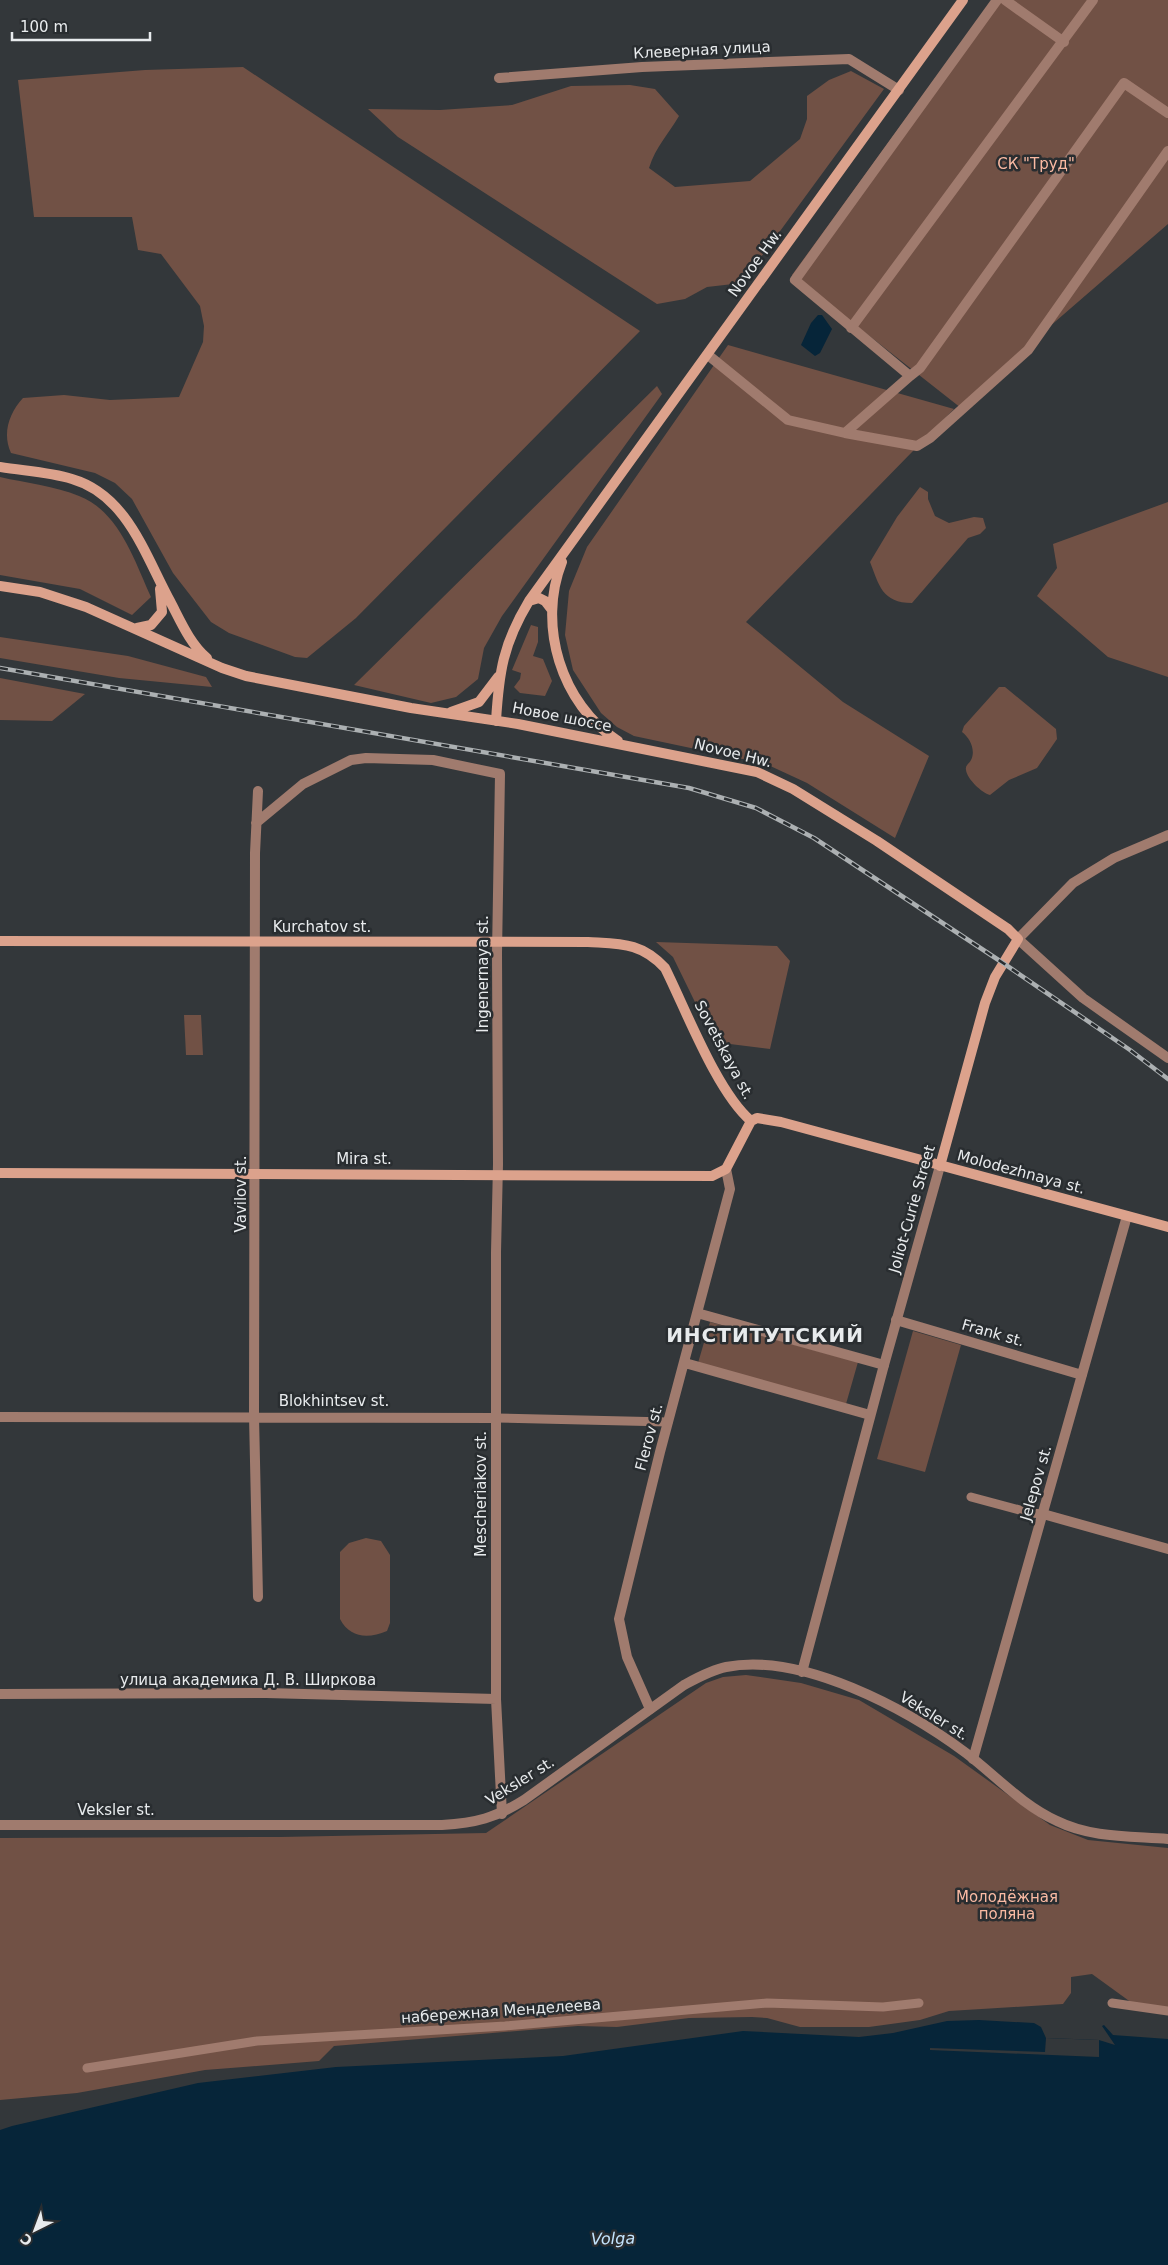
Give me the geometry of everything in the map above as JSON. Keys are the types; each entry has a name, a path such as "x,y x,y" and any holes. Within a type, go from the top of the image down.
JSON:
{"main road":[{"name":"Novoe Hw.","path":"496,720 498,676 507,643 529,601 963,0"},
{"path":"0,467 71,478 97,489 123,515 189,636 204,656 214,664"},
{"name":"Novoe Hw.","path":"571,544 559,569 552,610 553,635 558,658 570,687 602,730 623,744 740,768 774,779 793,788 877,841 1008,929 1018,939"},
{"path":"133,627 151,626 162,612 161,593 155,574"},
{"name":"Новое шоссе","path":"0,586 40,592 86,607 214,664 246,676 446,714 496,720 623,744"},
{"path":"529,601 539,598 545,601 552,610"},
{"name":"Novoe Hw.","path":"446,714 478,702 498,676"},
{"path":"578,736 585,727 586,714 584,708"},
{"name":"Joliot-Curie Street","path":"940,1166 985,1003 995,977 1018,939"},
{"name":"Kurchatov st.","path":"0,941 588,942 627,944 643,949"},
{"name":"Sovetskaya st.","path":"643,949 653,955 665,968 705,1050 738,1110 751,1122 726,1169"},
{"name":"Molodezhnaya st.","path":"751,1122 757,1118 781,1122 1168,1227"},
{"name":"Mira st.","path":"0,1173 712,1176 726,1169"}],"street":[{"path":"910,376 795,280 997,0"},
{"path":"1005,0 1064,42"},
{"path":"851,328 1064,42 1093,0"},
{"name":"Клеверная улица","path":"499,78 642,68 849,59 899,90"},
{"path":"845,433 920,368 1124,83 1168,113"},
{"path":"708,354 788,420 917,446 930,438 1028,350 1168,151"},
{"name":"Ingenernaya st.","path":"256,822 302,784 351,760 366,758 433,760 500,774 498,1174"},
{"name":"Vavilov st.","path":"258,791 255,942 254,1416 258,1597"},
{"name":"Joliot-Curie Street","path":"1018,939 1073,883 1114,858 1168,835"},
{"path":"1018,939 1083,998 1168,1058"},
{"name":"Joliot-Curie Street","path":"802,1672 870,1415 940,1166"},
{"name":"Flerov st.","path":"650,1709 627,1657 619,1619 668,1422 730,1188 726,1169"},
{"name":"Mescheriakov st.","path":"498,1174 496,1699 502,1814"},
{"name":"Jelepov st.","path":"974,1759 1127,1216"},
{"path":"697,1313 884,1365"},
{"name":"Frank st.","path":"896,1320 1082,1375"},
{"path":"685,1363 870,1415"},
{"name":"Blokhintsev st.","path":"0,1417 254,1416 496,1418 668,1422"},
{"path":"971,1497 1031,1513 1044,1514 1168,1549"},
{"name":"Veksler st.","path":"0,1824 442,1824 485,1820 502,1814 684,1686 708,1673 726,1667 748,1665 802,1672 855,1689 903,1711 934,1730 974,1759 1019,1798 1039,1812 1071,1827 1101,1834 1168,1839"},
{"name":"улица академика Д. В. Ширкова","path":"0,1694 269,1693 496,1699"},
{"path":"1112,2002 1168,2011"},
{"name":"набережная Менделеева","path":"87,2068 257,2042 505,2026 767,2003 883,2007 919,2004"}],"green space":[{"name":"СК \"Труд\"","path":"992,0 1168,0 1168,224 1026,347 961,408 792,275"},
{"path":"243,67 640,331 356,618 307,658 295,657 229,633 211,622 173,573 132,499 115,483 95,473 11,453 7,438 8,424 14,410 23,398 64,395 110,400 179,397 203,342 204,326 200,306 161,254 138,250 132,217 34,217 18,80 145,70"},
{"path":"851,71 884,89 742,283 707,287 685,299 657,304 398,137 368,109 440,110 512,105 571,86 630,85 655,89 679,116 659,147 649,168 675,187 750,181 800,139 807,119 807,96 829,80"},
{"path":"728,345 954,409 746,622 843,702 929,756 895,838 807,783 766,764 634,736 617,727 601,713 573,670 565,635 569,591 587,547"},
{"path":"657,386 662,394 502,616 484,648 478,679 456,697 431,703 354,685"},
{"path":"0,477 60,490 93,503 105,513 124,539 151,597 132,615 80,589 0,575"},
{"path":"920,487 928,492 928,499 935,516 949,523 974,517 983,518 986,528 980,534 968,538 912,603 902,602 894,600 883,591 870,562 897,517"},
{"path":"1168,502 1168,677 1108,657 1037,596 1057,568 1053,544"},
{"path":"531,625 538,627 538,642 533,656 543,659 552,681 545,696 520,693 514,687 520,679 521,673 512,670"},
{"path":"0,637 128,656 206,677 212,687 119,678 0,658"},
{"path":"0,678 85,694 52,721 0,720"},
{"path":"999,687 1005,687 1056,729 1057,739 1037,768 1009,780 990,795 975,785 967,774 966,767 971,760 973,752 970,741 962,732 964,726"},
{"path":"656,942 777,946 790,961 770,1049 722,1043 712,1037 673,957"},
{"path":"184,1015 201,1015 203,1055 186,1055"},
{"path":"710,1322 858,1362 846,1404 698,1363"},
{"path":"913,1331 961,1345 925,1472 877,1459"},
{"path":"366,1538 381,1541 390,1555 390,1623 387,1631 366,1636 349,1630 340,1619 340,1552 349,1543"},
{"name":"Молодёжная поляна","path":"746,1675 801,1683 859,1700 954,1756 1050,1825 1088,1840 1168,1848 1168,2008 1132,2003 1092,1974 1071,1977 1071,1993 1063,2004 949,2011 920,2020 869,2027 800,2027 767,2018 752,2017 689,2018 617,2027 578,2026 334,2046 319,2061 205,2070 77,2093 0,2100 0,1838 280,1837 486,1833 706,1683 723,1677"}],"water":[{"path":"818,315 822,315 832,329 820,353 815,356 801,345 811,323"},
{"name":"Volga","path":"979,2020 1034,2023 1041,2027 1046,2038 1099,2040 1115,2045 1102,2026 1104,2025 1113,2035 1168,2039 1168,2265 0,2265 0,2130 12,2126 198,2083 336,2067 563,2056 743,2031 859,2037 893,2033 947,2021"}],"pier":[{"path":"1046,2038 1099,2040 1099,2057 930,2050 930,2048 1045,2052"}],"railway":[{"path":"0,668 689,788 756,808 814,838 1003,963 1130,1050 1168,1079"}],"district":[{"name":"ИНСТИТУТСКИЙ","path":"765,1335"}]}
